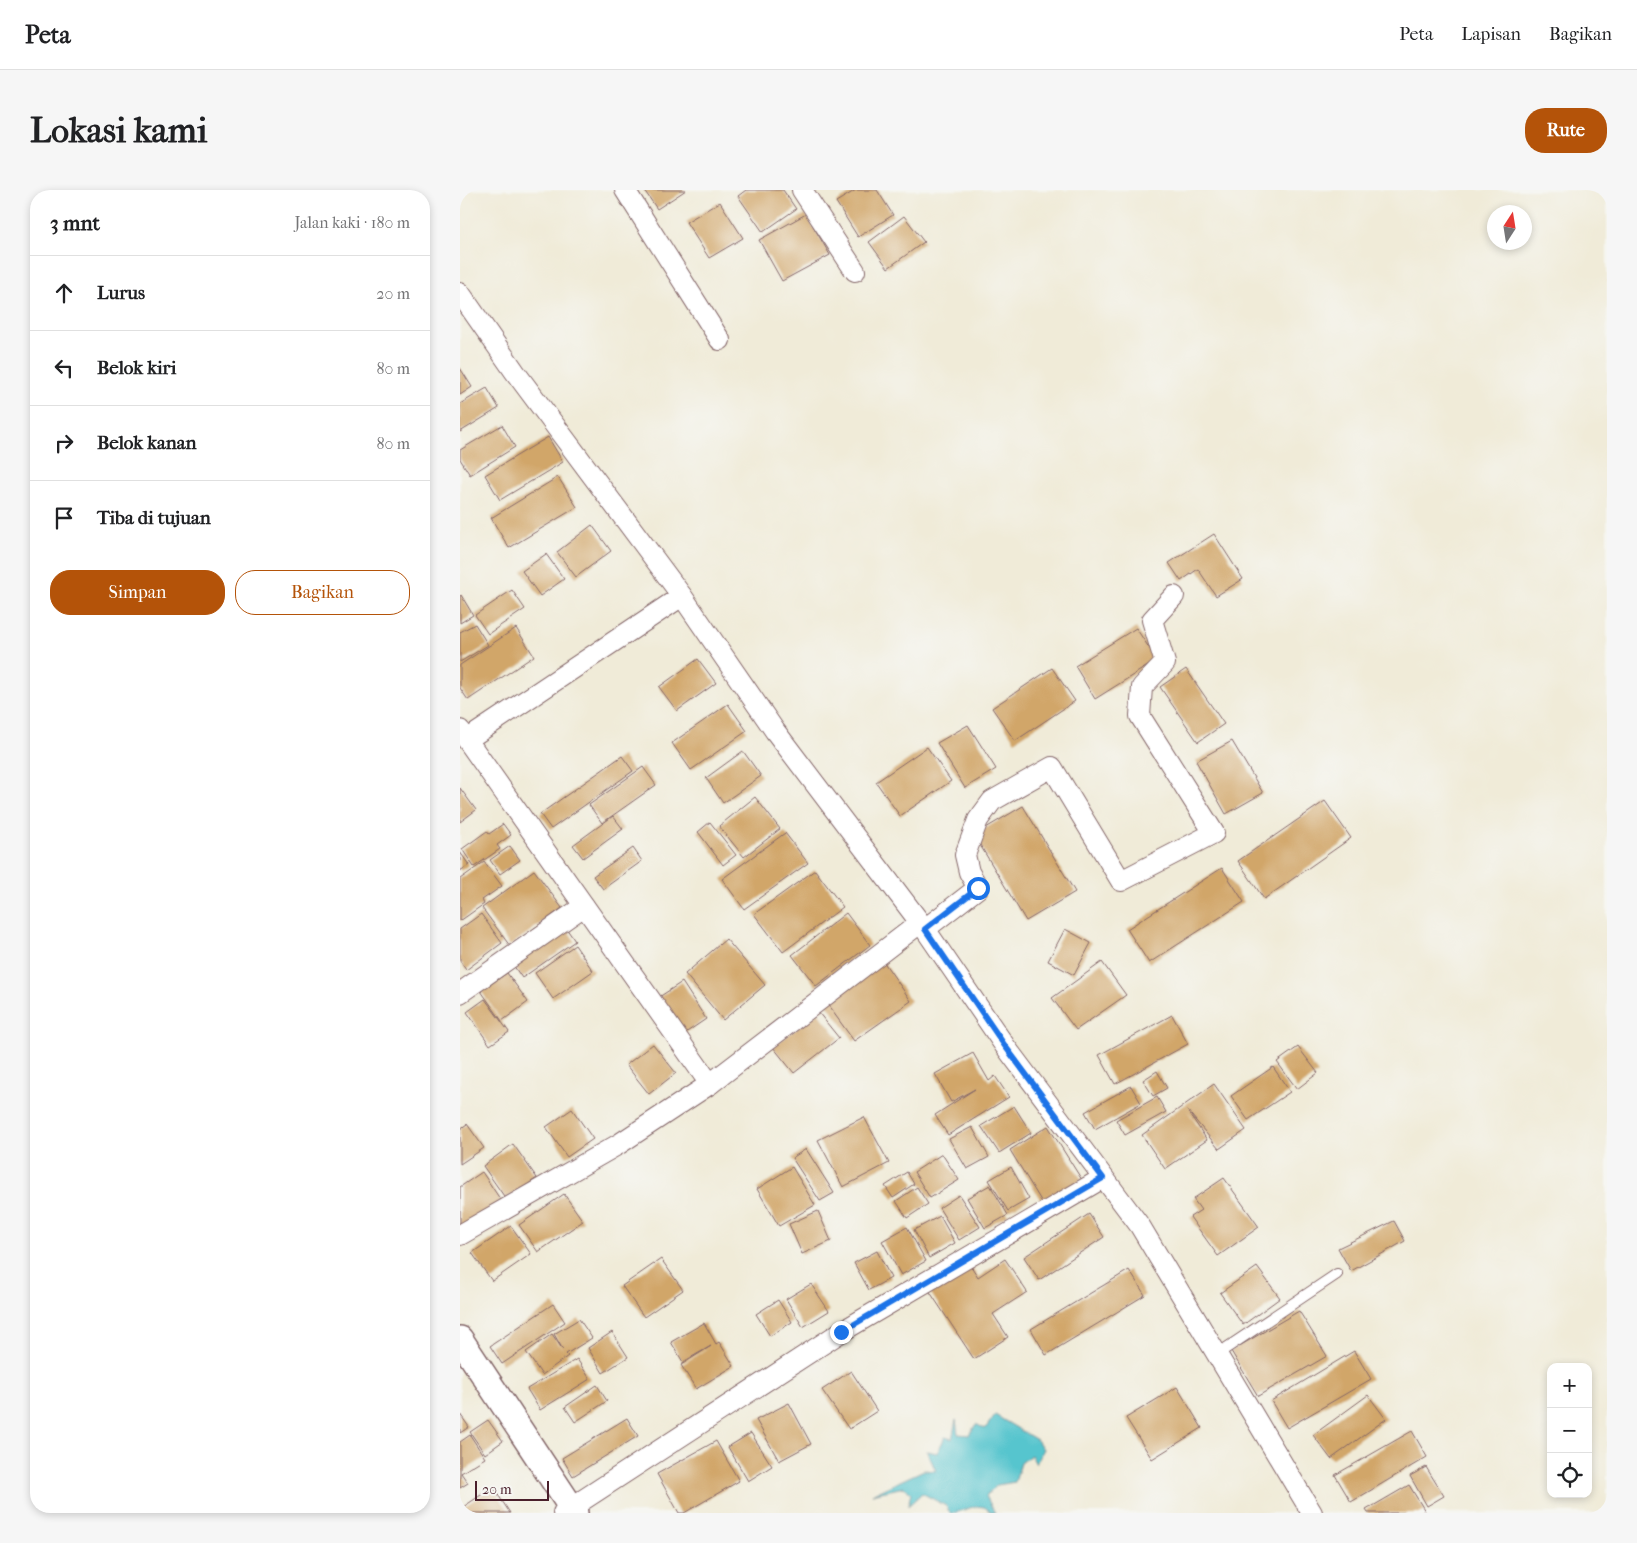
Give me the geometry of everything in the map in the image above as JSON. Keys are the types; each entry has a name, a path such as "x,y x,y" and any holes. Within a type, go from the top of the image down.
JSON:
{"street":[{"path":"625,190 720,340"},
{"path":"802,190 855,271"},
{"path":"460,293 515,372 682,596 775,732 922,926 1005,1046 1140,1226 1312,1513"},
{"path":"682,596 464,735 710,1084"},
{"path":"460,1235 620,1144 710,1084 922,926 978,888 969,872 966,855 978,820 992,801 1052,767 1122,882 1214,833 1140,716 1142,687 1165,663 1152,620 1174,596"},
{"path":"460,994 584,906"},
{"path":"460,1339 570,1511 841,1332 1103,1178"}],"lane":[{"path":"1216,1355 1337,1274"}],"water":[{"path":"995,1415 1037,1440 1043,1449 1036,1464 1031,1455 1021,1463 1015,1482 997,1485 986,1496 995,1513 980,1506 950,1513 946,1506 922,1493 908,1506 911,1493 904,1487 872,1494 924,1470 936,1471 927,1451 937,1453 945,1437 952,1439 956,1420 958,1434 969,1435 976,1424 985,1429"}],"building":[{"path":"644,190 686,190 657,209"},
{"path":"746,190 783,190 796,209 763,232 738,196"},
{"path":"856,190 877,190 893,215 858,237 836,202"},
{"path":"720,202 743,238 709,258 686,222"},
{"path":"806,214 830,255 782,281 759,240"},
{"path":"904,216 924,242 888,268 869,242"},
{"path":"460,368 472,387 460,395"},
{"path":"487,388 499,408 460,432 460,404"},
{"path":"502,425 515,447 470,475 460,459 460,450"},
{"path":"548,437 563,462 500,500 485,475"},
{"path":"558,477 577,507 509,548 491,518"},
{"path":"592,525 611,551 576,577 557,552"},
{"path":"1214,534 1243,579 1216,596 1198,569 1181,581 1169,563"},
{"path":"546,554 564,579 540,596 522,571"},
{"path":"512,590 525,609 488,634 475,615"},
{"path":"460,596 473,615 460,623"},
{"path":"475,624 488,645 460,662 460,632"},
{"path":"516,628 534,656 468,700 460,688 460,665"},
{"path":"1136,628 1157,660 1095,699 1075,666"},
{"path":"698,659 716,683 677,711 659,687"},
{"path":"1052,668 1075,701 1015,741 992,708"},
{"path":"1186,669 1224,724 1198,742 1160,687"},
{"path":"728,704 747,731 691,770 672,743"},
{"path":"968,725 996,769 965,788 937,743"},
{"path":"1232,741 1263,793 1226,814 1196,761"},
{"path":"927,747 951,781 900,816 876,782"},
{"path":"743,751 761,776 723,803 706,778"},
{"path":"622,756 633,771 551,829 540,814"},
{"path":"643,767 656,785 602,823 589,805"},
{"path":"460,788 476,810 460,822"},
{"path":"755,797 780,829 744,857 719,826"},
{"path":"1325,801 1351,838 1264,899 1238,861"},
{"path":"1023,806 1075,892 1026,921 974,835"},
{"path":"613,816 623,829 583,858 573,845"},
{"path":"710,822 736,855 723,865 698,832"},
{"path":"503,824 511,835 497,845 500,849 474,867 462,849 487,831 489,834"},
{"path":"785,833 808,863 744,909 722,879"},
{"path":"510,846 520,860 500,874 490,860"},
{"path":"633,848 642,861 603,889 593,876"},
{"path":"460,852 469,865 460,871"},
{"path":"484,862 502,886 482,900 484,904 460,921 460,879"},
{"path":"1222,868 1244,902 1149,963 1127,929"},
{"path":"534,870 562,908 510,946 482,908"},
{"path":"815,870 843,907 783,952 754,914"},
{"path":"846,913 870,945 816,986 792,955"},
{"path":"481,914 502,943 466,970 460,961 460,929"},
{"path":"560,919 575,941 522,978 507,956"},
{"path":"1065,929 1091,943 1074,975 1048,961"},
{"path":"726,939 765,985 723,1020 685,974"},
{"path":"575,945 593,971 553,999 535,973"},
{"path":"883,961 911,1001 854,1041 825,1001"},
{"path":"1102,962 1126,995 1076,1030 1052,998"},
{"path":"507,973 528,1002 502,1021 481,991"},
{"path":"682,982 706,1019 678,1038 653,1001"},
{"path":"485,999 509,1032 490,1045 467,1012"},
{"path":"818,1012 839,1038 794,1073 773,1047"},
{"path":"1172,1015 1188,1044 1115,1084 1099,1055"},
{"path":"653,1044 676,1073 649,1094 626,1065"},
{"path":"1298,1047 1318,1073 1297,1089 1277,1062"},
{"path":"973,1053 989,1081 995,1076 1009,1097 948,1135 935,1115 975,1089 951,1102 935,1074"},
{"path":"1273,1067 1290,1092 1248,1120 1231,1096"},
{"path":"1157,1071 1167,1088 1153,1096 1143,1080"},
{"path":"1214,1084 1246,1130 1219,1149 1187,1110 1207,1140 1165,1169 1142,1135"},
{"path":"1131,1086 1141,1103 1095,1129 1085,1112"},
{"path":"1157,1097 1166,1112 1125,1135 1116,1120"},
{"path":"1014,1106 1031,1133 999,1153 981,1126"},
{"path":"572,1109 593,1139 567,1157 546,1127"},
{"path":"864,1117 889,1163 843,1187 818,1140"},
{"path":"467,1124 484,1148 460,1164 460,1129"},
{"path":"1048,1126 1082,1180 1043,1204 1010,1150"},
{"path":"972,1127 989,1157 967,1169 949,1139"},
{"path":"513,1144 537,1178 506,1199 483,1166"},
{"path":"806,1149 834,1193 820,1201 792,1158"},
{"path":"942,1154 959,1180 930,1198 914,1172"},
{"path":"792,1167 815,1205 779,1226 757,1189"},
{"path":"1011,1167 1029,1199 1008,1211 989,1180"},
{"path":"482,1172 502,1202 460,1231 460,1187"},
{"path":"907,1172 914,1184 893,1198 885,1186"},
{"path":"1224,1178 1259,1227 1218,1256 1190,1217 1201,1210 1193,1199"},
{"path":"990,1185 1008,1215 985,1228 967,1198"},
{"path":"917,1187 928,1204 907,1218 896,1201"},
{"path":"564,1194 583,1221 538,1252 519,1225"},
{"path":"959,1195 980,1227 959,1240 939,1208"},
{"path":"818,1211 831,1241 802,1254 789,1224"},
{"path":"1089,1214 1104,1237 1039,1280 1024,1257"},
{"path":"940,1216 955,1243 929,1258 914,1230"},
{"path":"1394,1221 1405,1241 1351,1271 1338,1248"},
{"path":"511,1226 531,1254 492,1281 472,1253"},
{"path":"907,1227 926,1261 901,1275 882,1241"},
{"path":"877,1251 891,1278 869,1290 854,1263"},
{"path":"661,1259 683,1290 644,1317 622,1286"},
{"path":"1005,1259 1027,1292 993,1314 1008,1337 974,1359 928,1289 969,1263 978,1277"},
{"path":"1257,1267 1280,1298 1243,1325 1220,1293"},
{"path":"1129,1270 1145,1295 1046,1355 1031,1329"},
{"path":"811,1284 829,1311 803,1327 786,1299"},
{"path":"778,1300 792,1322 770,1336 756,1314"},
{"path":"553,1304 565,1322 502,1364 490,1346"},
{"path":"1299,1311 1327,1356 1258,1396 1231,1351"},
{"path":"579,1319 592,1338 566,1354 568,1356 542,1375 526,1352 552,1334 563,1350 554,1334"},
{"path":"704,1323 716,1344 719,1342 734,1366 696,1389 681,1365 711,1346 683,1362 671,1342"},
{"path":"612,1332 628,1357 603,1373 588,1348"},
{"path":"1354,1351 1371,1379 1287,1428 1271,1401"},
{"path":"577,1359 590,1379 540,1410 527,1389"},
{"path":"851,1371 877,1411 849,1429 822,1390"},
{"path":"597,1385 607,1401 575,1422 565,1407"},
{"path":"1177,1387 1202,1428 1152,1459 1126,1418"},
{"path":"1368,1395 1386,1419 1331,1459 1313,1435"},
{"path":"789,1403 811,1444 779,1461 756,1420"},
{"path":"460,1414 469,1427 460,1433"},
{"path":"627,1418 638,1436 573,1476 562,1458"},
{"path":"488,1420 503,1441 485,1454 470,1432"},
{"path":"1412,1431 1427,1457 1351,1502 1335,1475"},
{"path":"751,1433 772,1466 748,1481 728,1447"},
{"path":"470,1435 485,1458 461,1473 468,1483 460,1488 460,1442"},
{"path":"716,1441 739,1481 684,1513 679,1513 657,1474"},
{"path":"1426,1467 1444,1496 1427,1506 1410,1476"},
{"path":"1409,1485 1425,1511 1421,1513 1368,1513 1366,1510"},
{"path":"493,1487 510,1513 460,1513 460,1509"}],"route":[{"path":"841,1332 1103,1178 1005,1046 925,929 978,888"}]}
